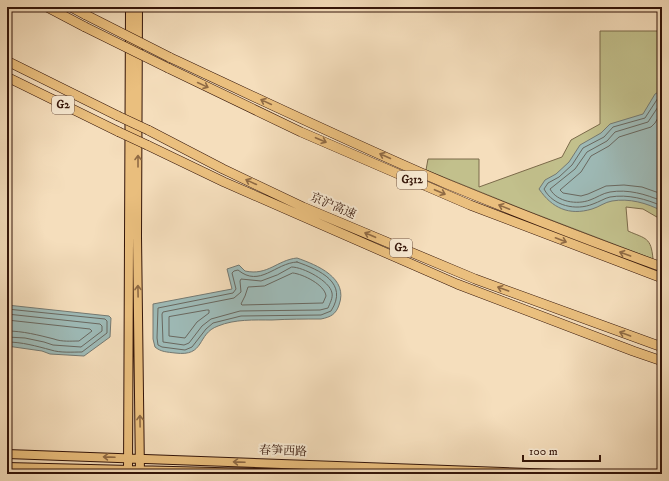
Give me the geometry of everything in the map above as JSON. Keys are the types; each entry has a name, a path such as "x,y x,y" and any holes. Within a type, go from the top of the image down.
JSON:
{"highway":[{"name":"G312","path":"47,7 168,68 301,132 470,205 662,278"},
{"name":"G312","path":"71,7 169,57 303,120 446,183 560,230 662,267"},
{"name":"京沪高速","path":"7,61 148,130 223,169 310,210 475,279 662,347"},
{"name":"京沪高速","path":"7,77 224,182 457,284 662,361"}],"main road":[{"path":"128,472 130,7"},
{"path":"138,7 137,236 140,472"},
{"name":"春笋西路","path":"7,454 558,474"},
{"name":"春笋西路","path":"7,467 128,472 294,474"}],"shaded area":[{"path":"600,31 662,31 662,220 643,209 626,207 628,231 643,238 649,243 651,246 653,259 426,170 428,159 479,159 479,187 562,157 571,140 600,124"}],"water":[{"path":"662,90 662,211 644,204 618,200 595,208 576,212 555,206 544,196 539,189 545,180 556,174 569,162 580,145 601,133 610,124 643,114 655,94"},
{"path":"297,258 322,269 335,280 339,287 341,296 338,308 333,315 321,319 245,320 231,322 211,330 192,352 164,352 155,347 153,339 153,304 232,289 227,269 239,265 245,271 253,272 266,270 290,259"},
{"path":"7,305 109,316 111,318 110,337 84,356 50,354 42,351 7,346"}]}
